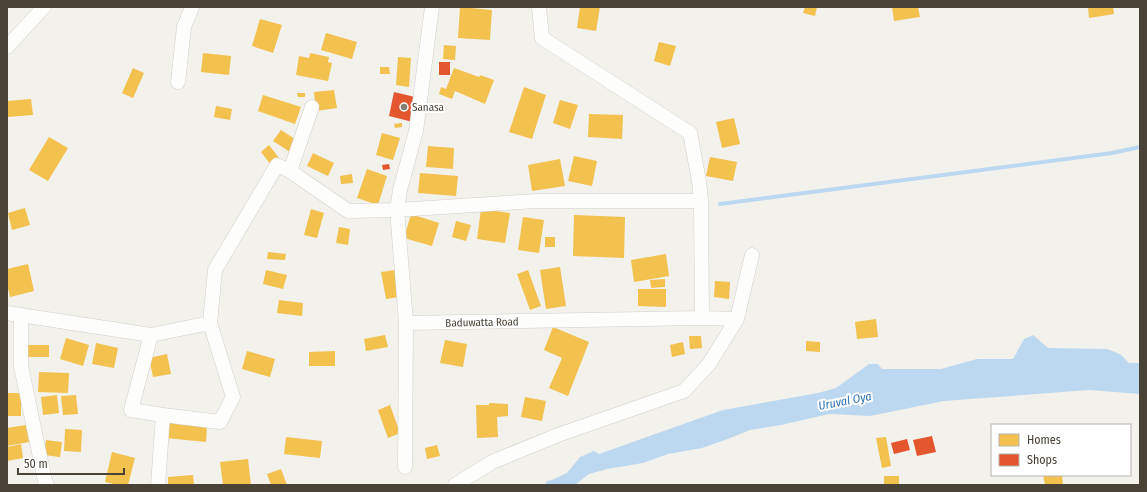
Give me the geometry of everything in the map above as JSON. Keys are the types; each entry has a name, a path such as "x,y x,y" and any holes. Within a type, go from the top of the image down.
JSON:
{"street":[{"path":"7,47 44,7"},
{"path":"178,82 184,27 192,7"},
{"path":"405,467 406,323 400,190 416,131 432,7"},
{"path":"539,7 542,38 690,133 699,181 701,201 702,318"},
{"path":"290,171 312,107"},
{"path":"151,335 131,410 220,422 233,397 210,323 216,270 277,165 290,171 348,211 401,210 536,201 701,201"},
{"path":"455,485 492,462 558,435 684,391 709,364 737,319 752,255"},
{"path":"47,485 45,482 21,366 14,314 151,335 210,323"},
{"name":"Baduwatta Road","path":"406,323 702,318 737,319"},
{"path":"158,485 163,415"}],"water":[{"name":"Uruval Oya","path":"1033,335 1048,348 1107,349 1120,354 1129,363 1140,363 1140,394 1089,390 944,401 870,416 829,414 781,425 750,430 702,448 668,454 643,463 607,469 589,474 575,485 545,485 547,481 567,473 580,457 594,451 599,454 723,410 818,393 836,388 869,364 878,364 882,369 941,369 977,359 1013,359 1024,339"}],"building: Homes":[{"path":"460,7 492,10 490,40 458,38"},
{"path":"580,7 600,7 596,31 577,28"},
{"path":"805,7 817,7 815,16 803,13"},
{"path":"892,7 918,7 920,17 894,21"},
{"path":"1088,7 1113,7 1114,14 1089,18"},
{"path":"260,19 282,25 273,53 252,46"},
{"path":"326,33 357,42 352,59 321,50"},
{"path":"659,42 676,46 670,66 654,61"},
{"path":"444,45 456,46 455,60 443,59"},
{"path":"203,53 231,56 229,75 201,72"},
{"path":"310,53 329,57 328,62 332,63 328,81 296,75 299,56 309,58"},
{"path":"398,57 411,58 409,87 396,85"},
{"path":"380,67 389,67 390,74 380,74"},
{"path":"133,68 144,73 133,98 122,93"},
{"path":"454,68 479,77 480,75 494,80 485,104 455,91 452,99 439,94 441,87 446,89"},
{"path":"524,87 546,95 532,139 509,132"},
{"path":"334,90 337,108 316,111 314,92"},
{"path":"297,93 305,93 305,97 298,97"},
{"path":"263,95 301,107 295,124 258,111"},
{"path":"31,99 33,115 7,117 7,101"},
{"path":"560,100 578,105 570,129 553,123"},
{"path":"216,106 232,109 230,120 214,117"},
{"path":"589,114 623,115 622,139 588,137"},
{"path":"734,118 740,144 722,148 716,122"},
{"path":"402,123 402,127 395,128 394,124"},
{"path":"281,130 298,141 290,152 273,141"},
{"path":"382,133 400,138 393,160 376,155"},
{"path":"49,137 68,148 48,181 29,170"},
{"path":"269,145 279,158 271,165 261,152"},
{"path":"428,146 454,148 453,169 426,167"},
{"path":"313,153 334,163 328,176 307,166"},
{"path":"574,156 597,161 592,186 568,181"},
{"path":"710,157 737,162 733,181 706,176"},
{"path":"560,159 565,186 532,191 528,165"},
{"path":"367,169 387,176 378,205 357,198"},
{"path":"420,173 458,176 456,196 418,193"},
{"path":"352,174 353,183 341,184 340,176"},
{"path":"25,208 30,225 12,230 8,213"},
{"path":"311,209 324,213 317,238 304,235"},
{"path":"481,209 510,213 505,243 477,239"},
{"path":"411,214 439,223 432,246 404,238"},
{"path":"574,215 625,217 624,258 573,256"},
{"path":"523,217 544,220 539,253 518,250"},
{"path":"456,221 471,225 466,241 452,237"},
{"path":"339,227 350,229 348,245 336,243"},
{"path":"545,237 555,237 555,247 545,247"},
{"path":"268,252 286,254 285,260 267,259"},
{"path":"666,254 669,276 634,282 631,260"},
{"path":"28,264 34,291 10,297 7,284 7,269"},
{"path":"560,267 566,306 546,309 540,270"},
{"path":"266,270 287,275 283,289 263,284"},
{"path":"395,270 399,297 386,299 381,272"},
{"path":"528,270 541,306 530,310 517,274"},
{"path":"665,279 665,287 651,288 650,280"},
{"path":"715,281 730,282 729,299 714,297"},
{"path":"638,289 666,289 666,307 638,306"},
{"path":"279,300 303,303 302,316 277,313"},
{"path":"876,319 878,337 857,339 855,322"},
{"path":"553,327 589,342 568,396 549,388 562,358 544,350"},
{"path":"385,335 388,347 366,351 364,339"},
{"path":"689,336 701,336 702,348 690,349"},
{"path":"66,338 89,345 83,366 60,359"},
{"path":"445,340 467,344 463,367 440,363"},
{"path":"806,341 820,342 820,352 806,351"},
{"path":"683,342 685,354 672,357 670,345"},
{"path":"96,343 118,348 114,368 92,364"},
{"path":"28,345 49,345 49,357 28,357"},
{"path":"247,351 275,359 270,377 242,369"},
{"path":"335,351 335,366 309,366 309,352"},
{"path":"167,354 171,374 153,377 149,358"},
{"path":"39,372 69,373 68,393 38,392"},
{"path":"7,393 21,393 21,416 7,416"},
{"path":"57,395 59,413 43,415 41,397"},
{"path":"76,395 78,414 63,415 61,396"},
{"path":"525,397 546,401 542,421 521,417"},
{"path":"489,403 508,404 508,416 497,417 498,437 477,438 476,405 489,405"},
{"path":"390,405 400,433 388,438 378,410"},
{"path":"168,422 207,425 206,442 166,438"},
{"path":"26,425 29,442 7,446 7,428"},
{"path":"65,429 82,430 81,452 64,451"},
{"path":"286,437 322,441 320,458 284,454"},
{"path":"886,437 891,466 882,468 876,438"},
{"path":"46,440 62,442 60,457 44,455"},
{"path":"21,444 23,458 7,461 7,447"},
{"path":"437,445 440,456 427,459 425,448"},
{"path":"112,452 135,458 128,485 118,485 105,482"},
{"path":"248,459 251,485 223,485 220,462"},
{"path":"281,469 287,485 271,485 267,474"},
{"path":"193,475 194,485 168,485 168,477"},
{"path":"884,476 899,476 899,485 884,485"},
{"path":"1043,476 1062,476 1063,485 1045,485"}],"building: Shops":[{"path":"439,62 450,62 450,75 439,75"},
{"name":"Sanasa","path":"394,92 419,98 413,122 389,116"},
{"path":"389,164 390,169 383,170 382,165"},
{"path":"932,436 936,452 917,456 913,440"},
{"path":"907,439 910,450 894,454 891,443"}],"waterway":[{"path":"720,204 1112,153 1140,147"}],"place":[{"name":"Sanasa","path":"404,107"}]}
